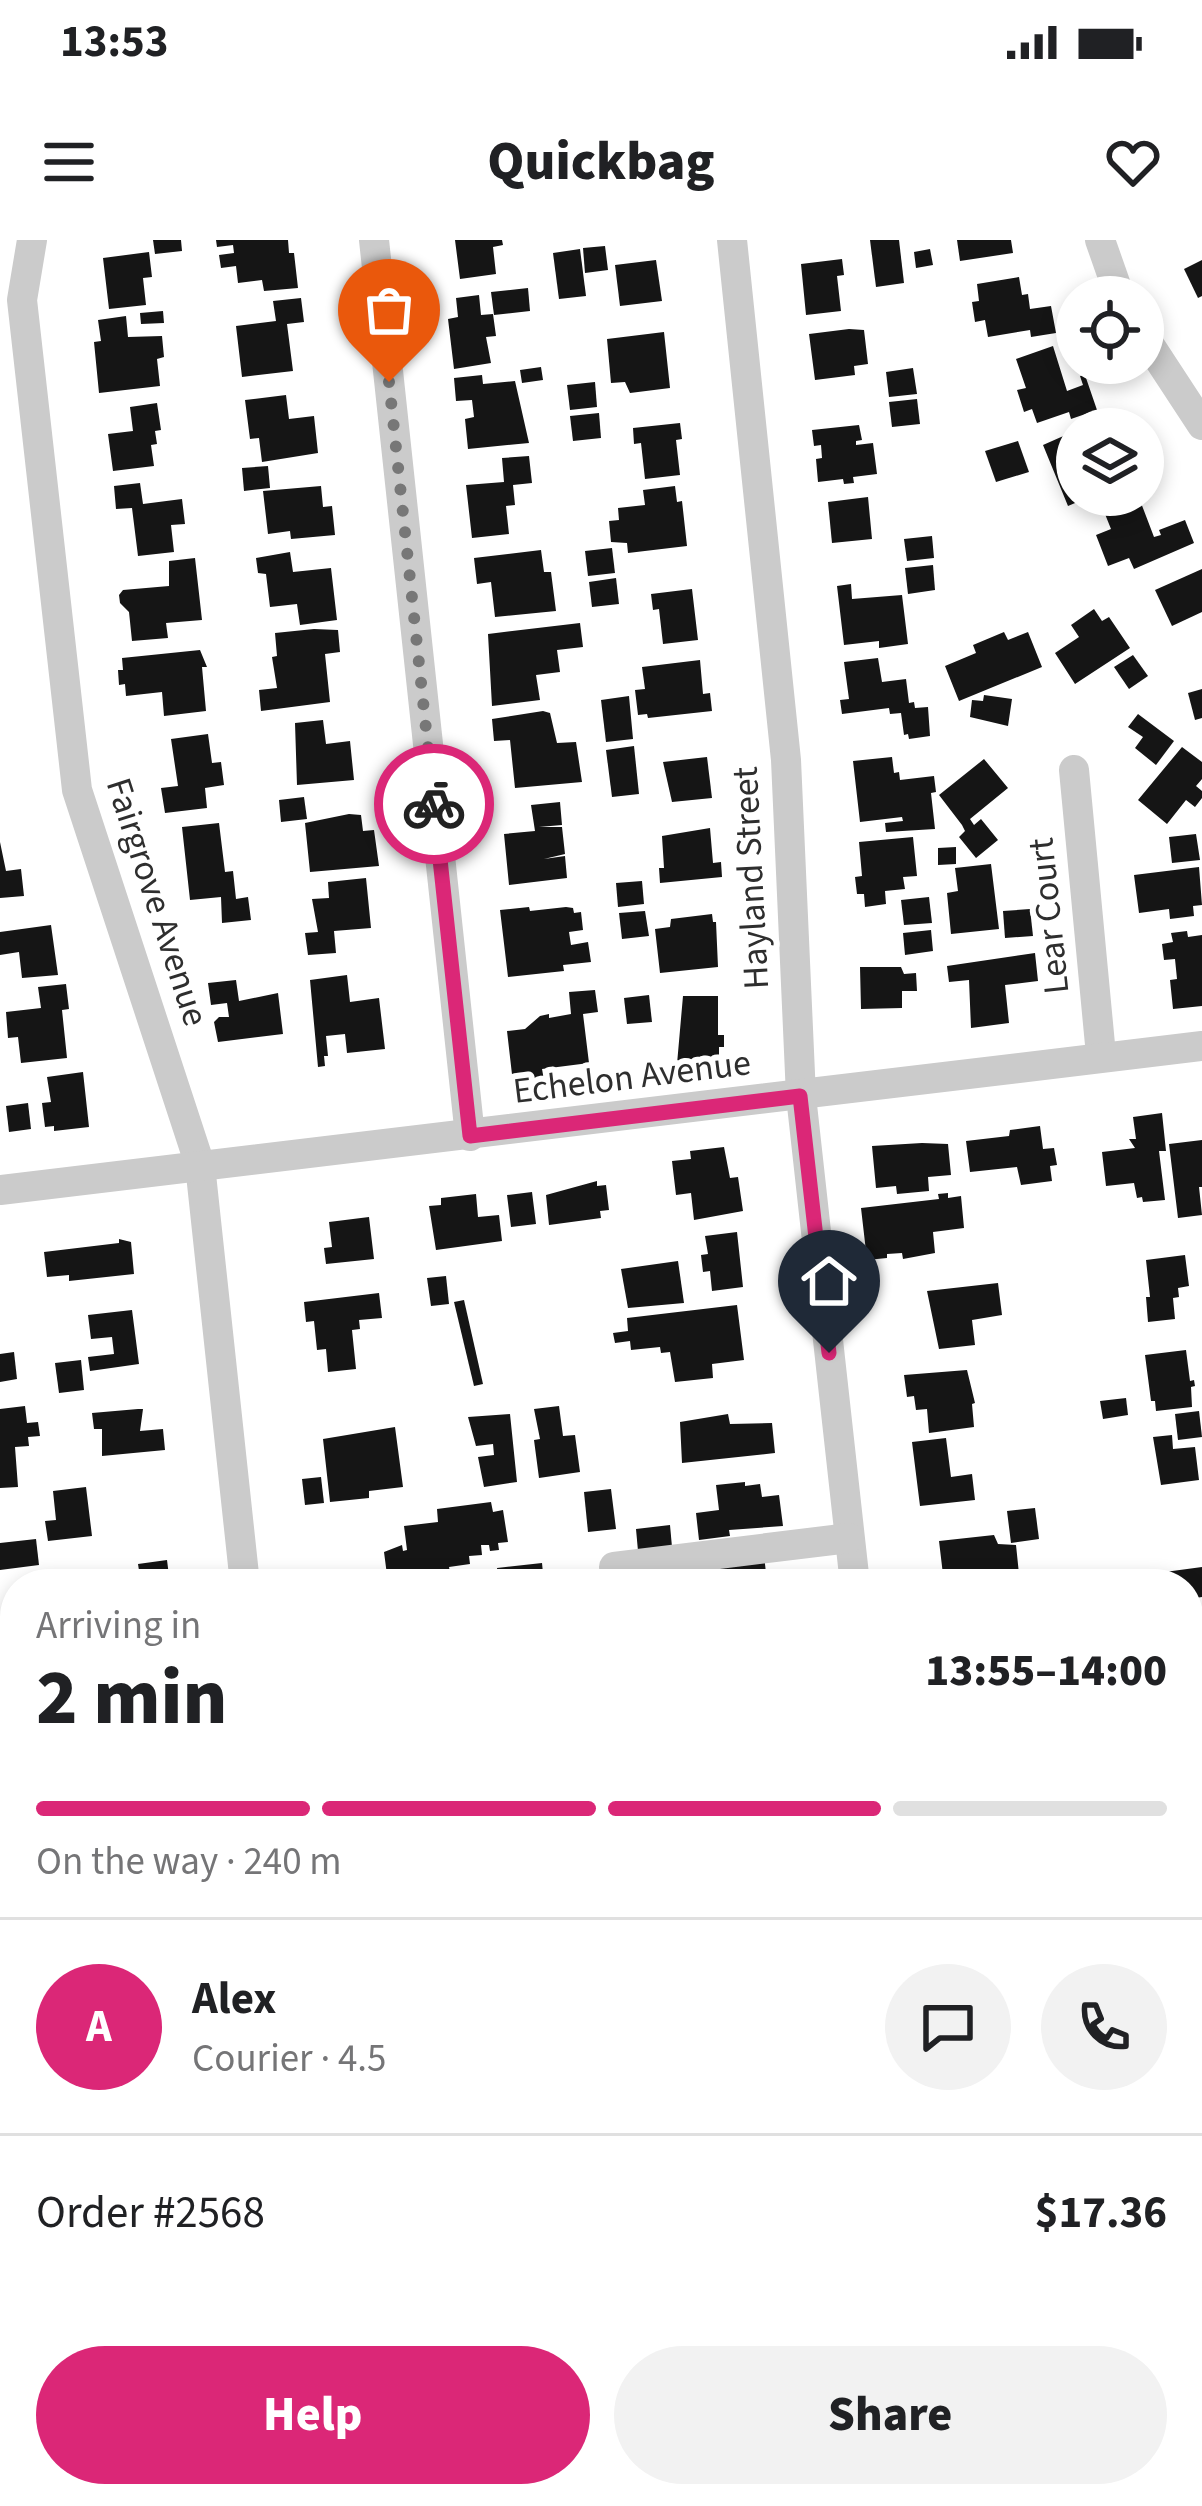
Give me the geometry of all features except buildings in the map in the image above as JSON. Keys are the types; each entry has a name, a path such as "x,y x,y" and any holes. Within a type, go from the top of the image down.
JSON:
{"street":[{"name":"Fairgrove Avenue","path":"32,240 22,300 77,790 200,1165 243,1569"},
{"path":"374,240 470,1136"},
{"name":"Hayland Street","path":"732,240 785,760 800,1096 852,1569"},
{"path":"1100,240 1113,276"},
{"path":"1164,367 1202,425"},
{"name":"Lear Court","path":"1073,770 1101,1055"},
{"name":"Echelon Avenue","path":"0,1190 1202,1046"},
{"path":"614,1567 849,1538"}],"way so far":[{"path":"389,382 434,804"}],"route":[{"path":"434,804 470,1136 800,1096 829,1353"}]}
